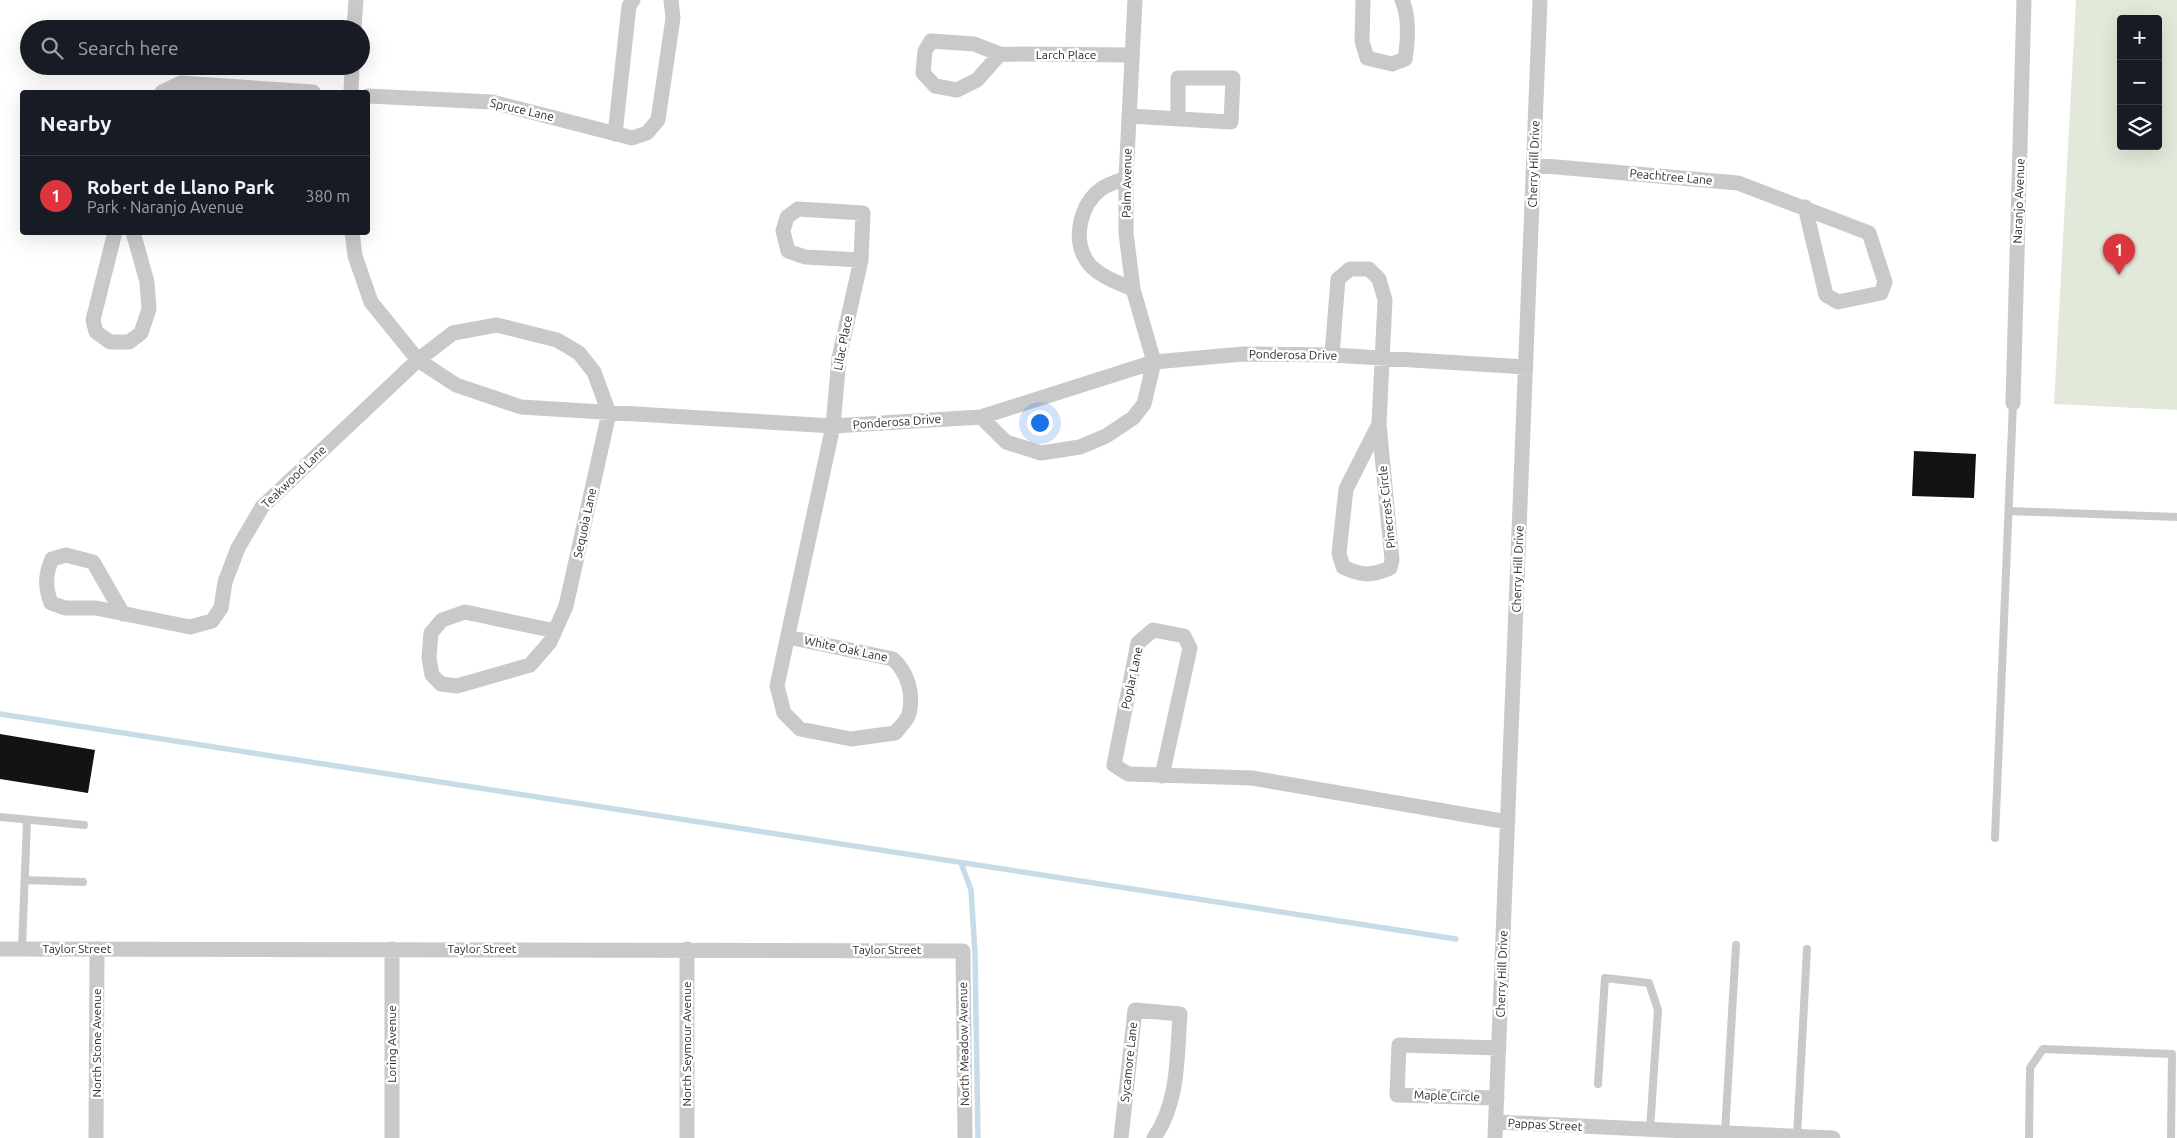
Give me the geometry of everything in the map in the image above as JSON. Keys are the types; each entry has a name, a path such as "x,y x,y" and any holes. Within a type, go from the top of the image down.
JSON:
{"street":[{"path":"355,20 356,0"},
{"path":"615,134 629,6 634,0"},
{"name":"Spruce Lane","path":"370,96 492,102 632,138 647,133 658,120 673,18 671,0"},
{"name":"Palm Avenue","path":"1134,0 1126,178 1126,233 1133,289 1154,362"},
{"path":"1363,0 1362,42 1367,58 1392,64 1404,59 1408,42 1406,9 1402,0"},
{"name":"Cherry Hill Drive","path":"1495,1138 1540,0"},
{"name":"Naranjo Avenue","path":"2013,403 2024,0"},
{"name":"Larch Place","path":"1000,54 978,80 957,90 935,86 923,73 925,51 931,41 974,44 1000,54 1132,55"},
{"path":"351,90 352,75"},
{"path":"1129,116 1231,122 1233,78 1178,78 1178,118"},
{"path":"166,90 181,82 287,90"},
{"name":"Peachtree Lane","path":"1534,165 1738,183 1805,207 1869,233 1884,282 1881,293 1838,302 1826,296 1805,207"},
{"path":"1126,178 1102,189 1086,205 1078,235 1085,260 1107,279 1133,289"},
{"name":"Lilac Place","path":"833,426 838,358 861,260 863,213 798,208 786,217 783,231 788,251 805,257 861,260"},
{"path":"114,235 93,320 96,332 110,342 129,342 141,333 148,309 147,282 135,235"},
{"name":"Ponderosa Drive","path":"352,235 356,256 371,302 418,360 456,385 521,407 833,426 981,417 1154,362 1243,354 1332,355 1526,367"},
{"name":"Pinecrest Circle","path":"1332,355 1338,279 1350,270 1368,269 1378,279 1384,300 1379,424 1392,560 1390,568 1375,574 1358,574 1343,567 1338,553 1346,488 1379,424"},
{"name":"Teakwood Lane","path":"123,614 93,562 66,555 52,559 46,573 47,592 51,603 65,608 96,608 123,614 190,627 212,621 221,608 225,582 238,548 262,507 418,360 453,333 497,325 557,340 579,352 594,372 609,413"},
{"path":"981,417 1006,442 1041,453 1080,447 1106,436 1133,418 1144,404 1154,362"},
{"name":"Sequoia Lane","path":"555,631 465,612 442,620 431,633 429,658 432,675 441,684 457,686 530,664 550,642 555,631 566,606 609,413"},
{"name":"White Oak Lane","path":"788,637 893,659 904,669 911,694 909,716 895,733 851,739 800,729 784,713 777,686 833,426"},
{"name":"Poplar Lane","path":"1162,776 1190,648 1184,636 1153,630 1138,643 1114,765 1128,774 1162,776 1252,778 1508,822"},
{"name":"Taylor Street","path":"0,949 963,951"},
{"name":"North Stone Avenue","path":"96,1138 97,949"},
{"name":"Loring Avenue","path":"392,949 392,1138"},
{"name":"North Seymour Avenue","path":"687,949 687,1138"},
{"name":"North Meadow Avenue","path":"963,951 965,1138"},
{"name":"Sycamore Lane","path":"1121,1138 1135,1010 1180,1014 1174,1096 1161,1129 1154,1138"},
{"name":"Maple Circle","path":"1497,1098 1397,1095 1397,1085 1399,1045 1499,1048"},
{"name":"Pappas Street","path":"1496,1122 1833,1138"}],"lane":[{"path":"1995,838 2013,403"},
{"path":"2009,511 2177,516"},
{"path":"0,818 84,825"},
{"path":"22,949 27,821"},
{"path":"25,880 83,882"},
{"path":"1725,1133 1736,944"},
{"path":"1797,1136 1807,949"},
{"path":"1598,1084 1605,978 1649,983 1658,1010 1650,1130"},
{"path":"2029,1138 2030,1068 2043,1049 2172,1054 2171,1138"}],"green space":[{"path":"2076,0 2177,0 2177,410 2054,404"}],"building":[{"path":"1914,451 1976,454 1974,498 1912,496"},
{"path":"0,734 95,750 88,793 0,779"}],"waterway":[{"path":"0,714 1456,939"},
{"path":"961,863 971,890 975,953 978,1138"}],"place":[{"name":"Robert de Llano Park","path":"2119,275"}]}
